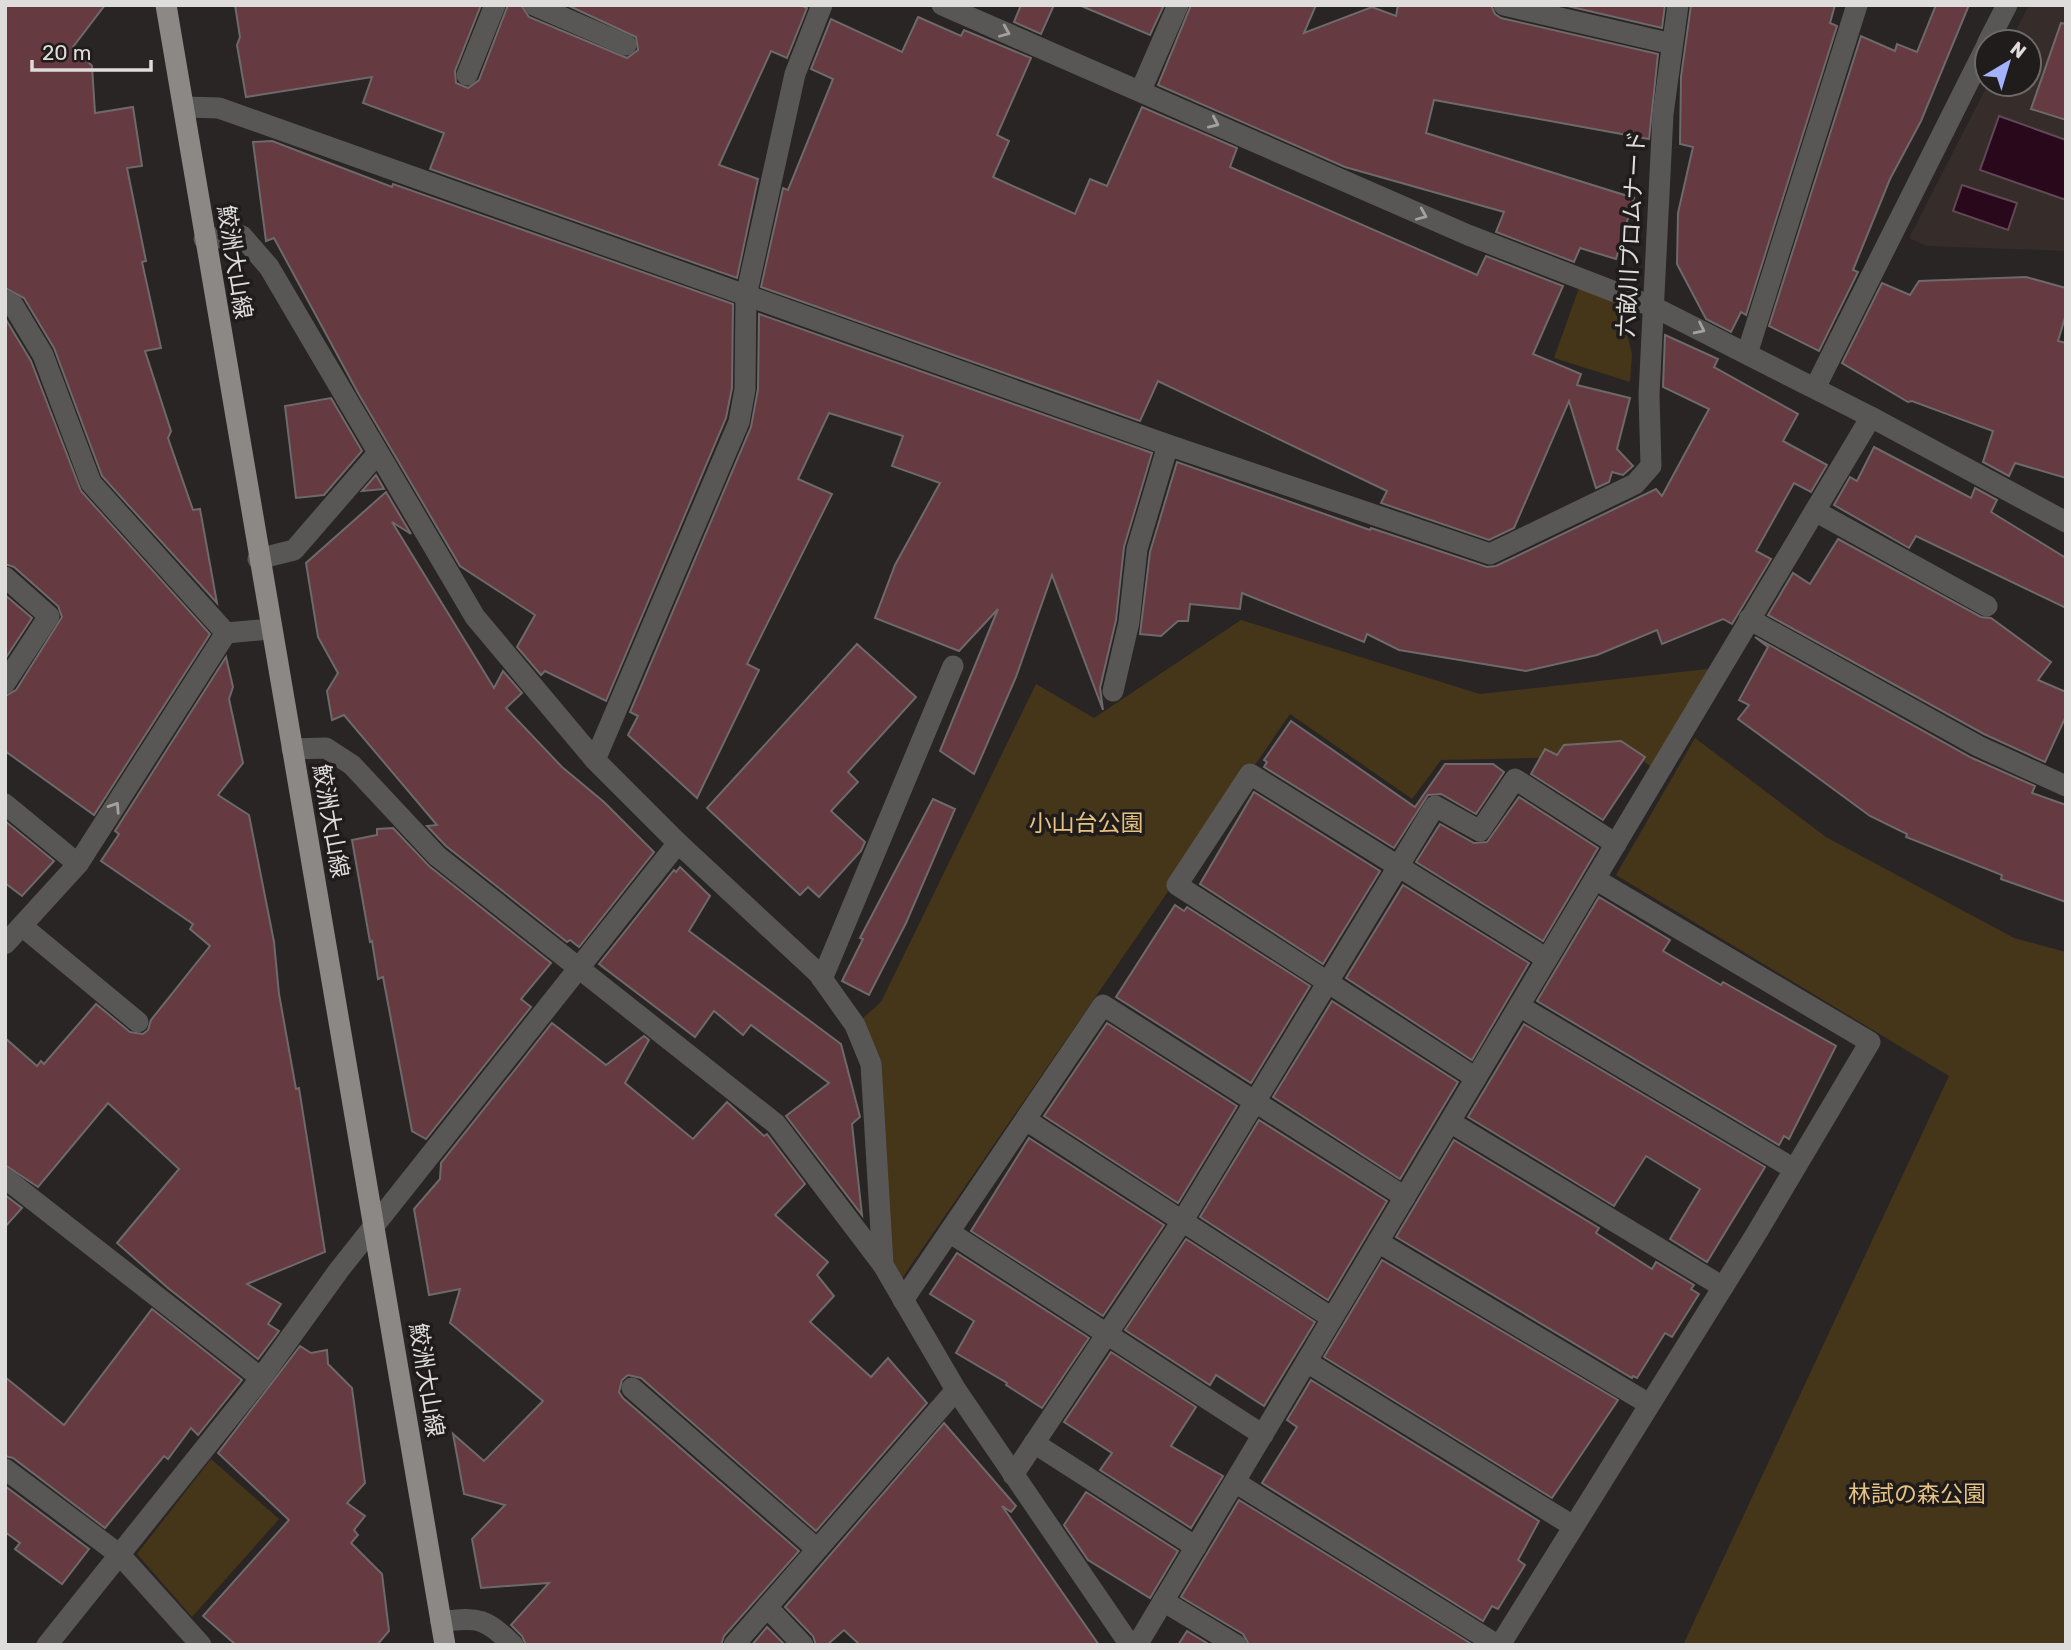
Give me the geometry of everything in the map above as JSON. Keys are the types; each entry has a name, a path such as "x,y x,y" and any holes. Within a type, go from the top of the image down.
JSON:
{"main road":[{"name":"鮫洲大山線","path":"166,5 258,559 375,1224 445,1645"}],"street":[{"path":"467,75 495,5"},
{"path":"534,5 626,46"},
{"path":"595,760 738,422 746,389 746,296 795,74 822,5"},
{"path":"942,5 1515,254 1654,307 1871,417 2066,522"},
{"path":"1141,90 1178,5"},
{"name":"六畝川プロムナード","path":"1168,445 1490,554 1635,484 1651,466 1649,395 1663,114 1678,5"},
{"path":"1747,354 1857,5"},
{"path":"1996,28 2007,5"},
{"path":"1516,7 1672,44"},
{"path":"1815,388 1973,73"},
{"path":"185,107 219,108 1168,445 1137,549 1129,622 1113,691"},
{"path":"204,239 242,236 268,267 475,617 595,760 678,843 822,979 855,1025 871,1064 883,1265"},
{"path":"5,301 13,305 43,355 91,483 226,633"},
{"path":"1137,1645 1871,417"},
{"path":"258,559 294,551 378,453"},
{"path":"1815,511 1987,606"},
{"path":"5,577 49,616 5,683"},
{"path":"1749,619 1978,746 2066,786"},
{"path":"226,633 270,629"},
{"path":"5,944 78,864 226,633"},
{"path":"822,979 953,666"},
{"path":"292,750 326,748 352,765 438,856 776,1124 883,1265 956,1391 1130,1645"},
{"path":"1476,1079 1177,885 1250,774 1547,959"},
{"path":"1013,1475 1182,1220 1435,806 1480,831 1515,779 1616,844"},
{"path":"5,804 78,864"},
{"path":"47,1645 261,1378 375,1224 678,843"},
{"path":"1235,1482 1498,1645 1723,1287 1870,1042 1595,879"},
{"path":"22,926 138,1022"},
{"path":"903,1300 1103,1004 1405,1198"},
{"path":"1519,1006 1794,1169"},
{"path":"1026,1120 1332,1318"},
{"path":"1450,1122 1723,1287"},
{"path":"5,1178 261,1378"},
{"path":"949,1232 1263,1435"},
{"path":"1378,1242 1649,1404"},
{"path":"1307,1362 1573,1526"},
{"path":"632,1388 817,1549"},
{"path":"734,1645 956,1391"},
{"path":"1034,1443 1196,1547"},
{"path":"5,1469 120,1555 201,1645"},
{"path":"1163,1601 1236,1645"},
{"path":"767,1607 803,1645"},
{"path":"441,1622 473,1617 493,1625 513,1645"}],"shaded area":[{"path":"2029,5 2066,5 2066,251 1926,246 1909,238 1981,98 2043,98 2043,28 2017,28"},
{"path":"1999,116 2066,140 2066,200 1980,170"},
{"path":"1962,185 2017,203 2008,230 1953,211"}],"green space":[{"path":"1579,288 1620,305 1632,354 1630,382 1554,358"},
{"name":"小山台公園","path":"1241,620 1480,694 1708,669 1697,708 1659,773 1637,756 1441,760 1412,799 1290,714 896,1287 883,1265 871,1064 855,1025 881,1002 1036,684 1094,718"},
{"name":"林試の森公園","path":"1695,738 1826,837 2014,938 2066,952 2066,1645 1683,1645 1949,1076 1616,875"},
{"path":"211,1459 279,1519 192,1617 137,1554"}],"building":[{"path":"5,5 105,5 73,47 92,66 95,113 133,107 142,166 127,168 146,261 142,262 161,348 145,351 171,431 168,438 193,510 200,509 217,603 102,476 54,348 24,298 5,288"},
{"path":"235,5 481,5 455,71 456,83 468,88 479,80 508,5 521,5 529,17 627,58 638,50 636,37 567,5 800,5 807,8 787,58 771,51 719,165 758,179 737,278 430,169 444,133 363,103 372,77 246,97 237,45 240,37"},
{"path":"1021,5 1054,5 1041,34 1014,22"},
{"path":"1079,5 1164,5 1150,35"},
{"path":"1191,5 1316,5 1304,33 1372,7 1396,16 1398,5 1491,5 1495,14 1501,18 1658,54 1649,139 1434,100 1426,133 1634,198 1616,259 1580,248 1574,262 1496,232 1504,212 1345,167 1158,85"},
{"path":"1563,5 1665,5 1662,28"},
{"path":"1691,5 1835,5 1830,23 1837,26 1746,315 1741,312 1731,332 1706,319 1677,264 1678,213 1693,147 1680,144 1681,77"},
{"path":"1936,5 1969,5 1921,121 1890,179 1853,270 1858,272 1819,351 1769,326 1861,36 1895,51 1897,44 1917,52"},
{"path":"918,17 961,36 964,30 1031,58 997,135 1009,141 993,177 1075,214 1090,179 1107,186 1142,107 1237,148 1230,167 1477,275 1486,256 1563,286 1533,354 1581,374 1577,385 1630,398 1617,449 1633,466 1623,475 1612,472 1609,482 1596,488 1569,401 1514,528 1489,540 1381,503 1387,491 1158,381 1140,421 761,287 783,188 788,190 833,79 811,69 831,19 902,52"},
{"path":"2061,23 2066,24 2066,120 2031,109 2035,98 2043,98 2043,75"},
{"path":"272,141 392,187 393,184 733,304 732,388 726,418 606,701 545,671 541,675 517,647 535,615 460,566 358,393 274,238 266,241 253,142"},
{"path":"2026,277 2066,288 2066,314 2058,341 2066,343 2066,478 2015,463 2009,476 1983,462 1993,431 1912,401 1908,402 1842,363 1882,283 1910,295 1919,281"},
{"path":"759,314 1152,453 1124,547 1116,620 1100,688 1103,710 1052,575 1016,677 974,774 940,751 998,609 959,651 875,618 895,565 940,483 892,466 903,436 829,413 798,479 832,494 747,664 759,670 697,798 628,735 638,716 630,712 751,427 758,389"},
{"path":"5,318 31,361 81,491 210,634 94,815 5,751 5,696 16,690 62,617 58,606 14,567 5,564"},
{"path":"1665,335 1718,359 1714,367 1798,414 1783,441 1827,465 1811,492 1794,483 1756,551 1771,559 1732,624 1723,619 1662,644 1657,630 1597,655 1526,671 1399,650 1367,634 1364,642 1242,593 1240,609 1190,604 1188,621 1178,621 1161,636 1140,634 1150,552 1177,462 1370,530 1371,528 1487,567 1496,566 1656,489 1662,496 1709,409 1663,387"},
{"path":"331,398 362,451 324,495 296,498 285,406"},
{"path":"1874,447 1971,498 1975,488 1997,500 1991,512 2066,558 2066,608 1916,536 1909,548 1834,505 1850,477 1857,481"},
{"path":"376,475 384,489 362,491"},
{"path":"386,492 411,534 392,522 494,688 503,671 522,693 506,708 562,767 604,802 654,852 579,947 570,940 567,942 446,846 427,826 437,825 344,715 332,720 327,691 338,673 318,637 306,563"},
{"path":"1838,539 1981,617 1991,618 2051,662 2038,680 2066,692 2066,716 2045,762 1984,734 1768,615 1793,573 1810,584"},
{"path":"5,595 32,618 5,659"},
{"path":"1755,637 1972,758 2035,786 2032,793 2066,805 2066,902 2001,879 2002,875 1906,837 1907,834 1870,816 1738,719 1749,705 1739,700 1768,647"},
{"path":"857,644 916,697 848,772 858,782 831,811 865,842 861,851 819,897 808,887 800,895 707,808"},
{"path":"226,657 233,687 229,699 243,763 218,795 249,815 274,942 279,994 296,1089 299,1088 325,1252 247,1284 281,1304 268,1324 279,1331 258,1359 168,1288 117,1243 179,1169 108,1103 38,1187 5,1165 5,1038 37,1066 41,1061 44,1064 96,1004 130,1032 143,1034 148,1030 151,1020 210,946 190,929 193,924 101,861 119,834 115,831"},
{"path":"1291,721 1415,807 1445,764 1493,764 1504,772 1476,814 1441,794 1428,795 1394,848 1264,767 1267,762 1264,760"},
{"path":"1621,741 1645,757 1603,820 1531,774 1545,749 1557,755 1564,745"},
{"path":"1254,792 1380,871 1323,964 1200,884"},
{"path":"1519,797 1598,848 1543,941 1416,862 1440,824 1474,843 1487,842"},
{"path":"933,799 955,809 906,923 869,995 842,981 863,939 860,938"},
{"path":"5,821 54,861 22,896 5,883"},
{"path":"393,828 429,866 551,963 521,999 531,1007 426,1139 412,1131 383,977 378,979 372,941 370,942 352,840 377,835 377,829"},
{"path":"680,867 710,896 689,931 841,1044 860,1117 852,1124 862,1215 786,1116 829,1083 751,1025 743,1035 714,1011 695,1037 599,964 674,870 676,872"},
{"path":"1403,885 1529,963 1472,1060 1346,978"},
{"path":"1599,897 1670,940 1663,951 1836,1046 1789,1139 1784,1136 1779,1145 1537,1001"},
{"path":"1175,905 1184,911 1187,907 1310,986 1251,1083 1116,997"},
{"path":"1332,1001 1458,1082 1400,1179 1273,1097"},
{"path":"552,1023 606,1065 644,1036 649,1040 625,1083 693,1139 727,1102 764,1136 767,1134 805,1184 775,1215 828,1262 817,1275 834,1296 810,1322 871,1377 888,1358 927,1403 816,1531 641,1378 628,1375 622,1380 619,1392 623,1398 799,1551 724,1636 721,1645 526,1645 522,1636 511,1625 549,1583 481,1588 472,1539 505,1505 464,1494 453,1434 484,1461 543,1401 450,1323 460,1289 429,1295 414,1209 440,1179 441,1163"},
{"path":"1107,1023 1237,1106 1178,1203 1044,1116"},
{"path":"1524,1024 1765,1167 1707,1262 1670,1239 1700,1189 1646,1156 1614,1206 1468,1117"},
{"path":"1259,1120 1387,1201 1328,1300 1200,1217"},
{"path":"1029,1138 1164,1225 1103,1316 971,1231"},
{"path":"1454,1140 1599,1228 1596,1233 1652,1269 1656,1262 1694,1285 1691,1289 1699,1294 1672,1337 1665,1333 1637,1378 1632,1378 1396,1237"},
{"path":"5,1195 22,1208 5,1227"},
{"path":"1186,1239 1315,1322 1264,1406 1216,1375 1210,1385 1125,1330"},
{"path":"957,1253 1089,1338 1042,1408 1006,1385 1007,1383 956,1353 974,1321 930,1294"},
{"path":"1382,1260 1618,1400 1552,1498 1324,1357"},
{"path":"152,1309 242,1380 198,1435 191,1428 168,1459 164,1456 105,1528 13,1458 5,1456 5,1377 64,1425"},
{"path":"300,1346 311,1353 327,1350 328,1364 352,1388 365,1483 347,1503 365,1516 354,1530 358,1535 351,1543 382,1574 389,1631 377,1645 236,1645 203,1616 289,1520 218,1453"},
{"path":"1111,1352 1196,1407 1171,1446 1223,1476 1191,1528 1100,1470 1112,1453 1064,1422"},
{"path":"1311,1380 1539,1521 1518,1560 1525,1565 1498,1609 1492,1606 1483,1621 1262,1483 1297,1427 1287,1420"},
{"path":"944,1423 1016,1506 1011,1512 1002,1506 1099,1645 860,1645 844,1630 827,1645 816,1645 813,1636 785,1607"},
{"path":"5,1486 89,1549 62,1584 15,1549 20,1543 5,1532"},
{"path":"1086,1492 1178,1551 1150,1598 1088,1560 1064,1525"},
{"path":"1239,1500 1470,1643 1469,1645 1249,1645 1243,1634 1181,1597"},
{"path":"767,1627 785,1645 752,1645"},
{"path":"1187,1631 1210,1645 1178,1645"}]}
